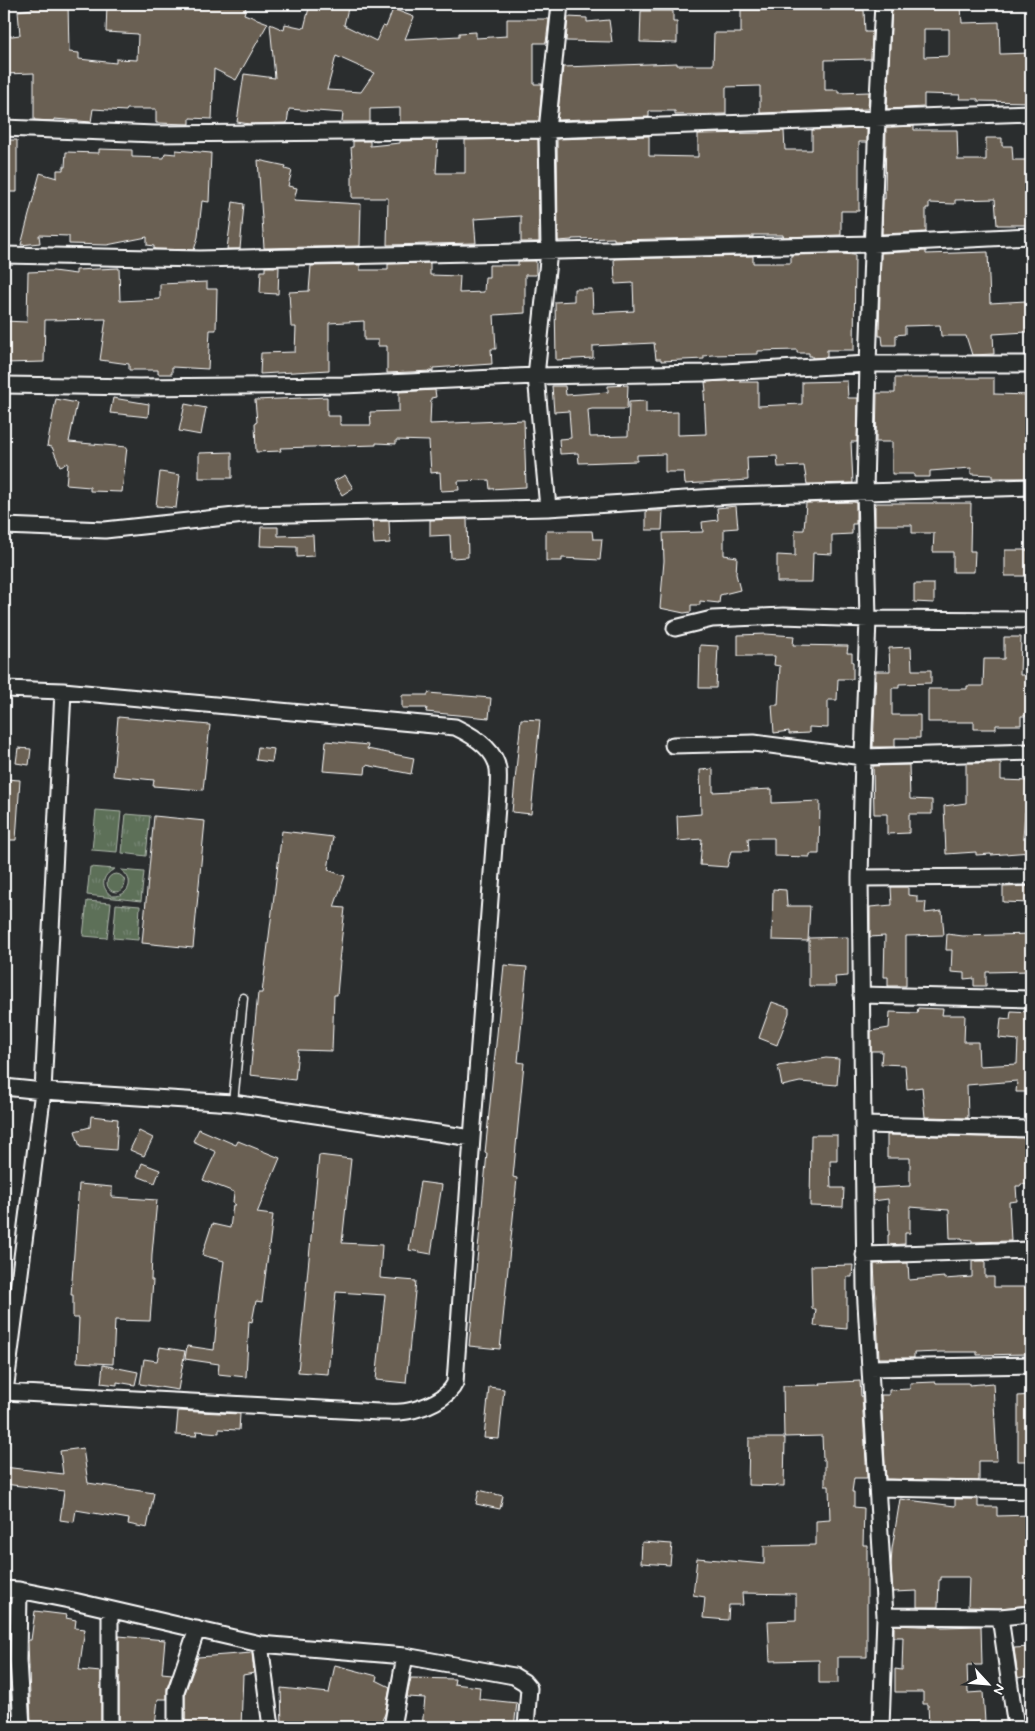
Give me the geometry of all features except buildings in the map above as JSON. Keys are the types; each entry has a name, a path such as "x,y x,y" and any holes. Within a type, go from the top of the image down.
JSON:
{"street":[{"path":"551,4 571,4"},
{"path":"548,508 536,376 549,251 547,130 560,4"},
{"path":"881,1727 885,1616 864,1255 860,878 868,619 865,491 868,364 876,117 883,4"},
{"path":"4,128 155,134 547,130 1031,113"},
{"path":"4,255 200,259 873,244 1031,236"},
{"path":"4,384 139,387 344,385 536,376 705,373 868,364 1031,364"},
{"path":"4,526 105,530 244,515 548,508 731,496 1031,487"},
{"path":"675,628 712,618 783,616 868,619 1031,620"},
{"path":"4,689 63,690 455,726 471,734 489,751 498,768 498,793 455,1383 450,1392 430,1405 407,1411 379,1412 4,1392 43,1091 63,690"},
{"path":"673,745 754,743 863,757 1031,752"},
{"path":"860,878 1031,877"},
{"path":"861,995 1031,1000"},
{"path":"4,1088 232,1103 472,1138"},
{"path":"863,1125 1031,1128"},
{"path":"864,1255 1031,1250"},
{"path":"870,1368 1031,1365"},
{"path":"878,1488 1031,1490"},
{"path":"4,1589 20,1590 260,1644 405,1656 514,1676 524,1682 529,1688 526,1727"},
{"path":"20,1590 18,1660 22,1727"},
{"path":"110,1610 110,1727"},
{"path":"885,1616 1000,1616 1031,1614"},
{"path":"1000,1616 1016,1727"},
{"path":"176,1727 176,1691 196,1629"},
{"path":"260,1644 271,1727"},
{"path":"392,1727 405,1656"}],"lane":[{"path":"232,1103 243,998"}],"green space":[{"path":"96,810 121,812 117,852 92,850"},
{"path":"126,814 150,816 146,856 122,853"},
{"path":"90,867 115,869 107,875 104,882 105,889 112,896 123,894 128,887 128,878 121,870 144,872 141,901 87,895"},
{"path":"116,874 122,877 125,883 122,889 116,892 110,889 107,883 110,877"},
{"path":"87,901 111,903 107,938 83,936"},
{"path":"116,904 140,906 138,940 113,938"}]}
